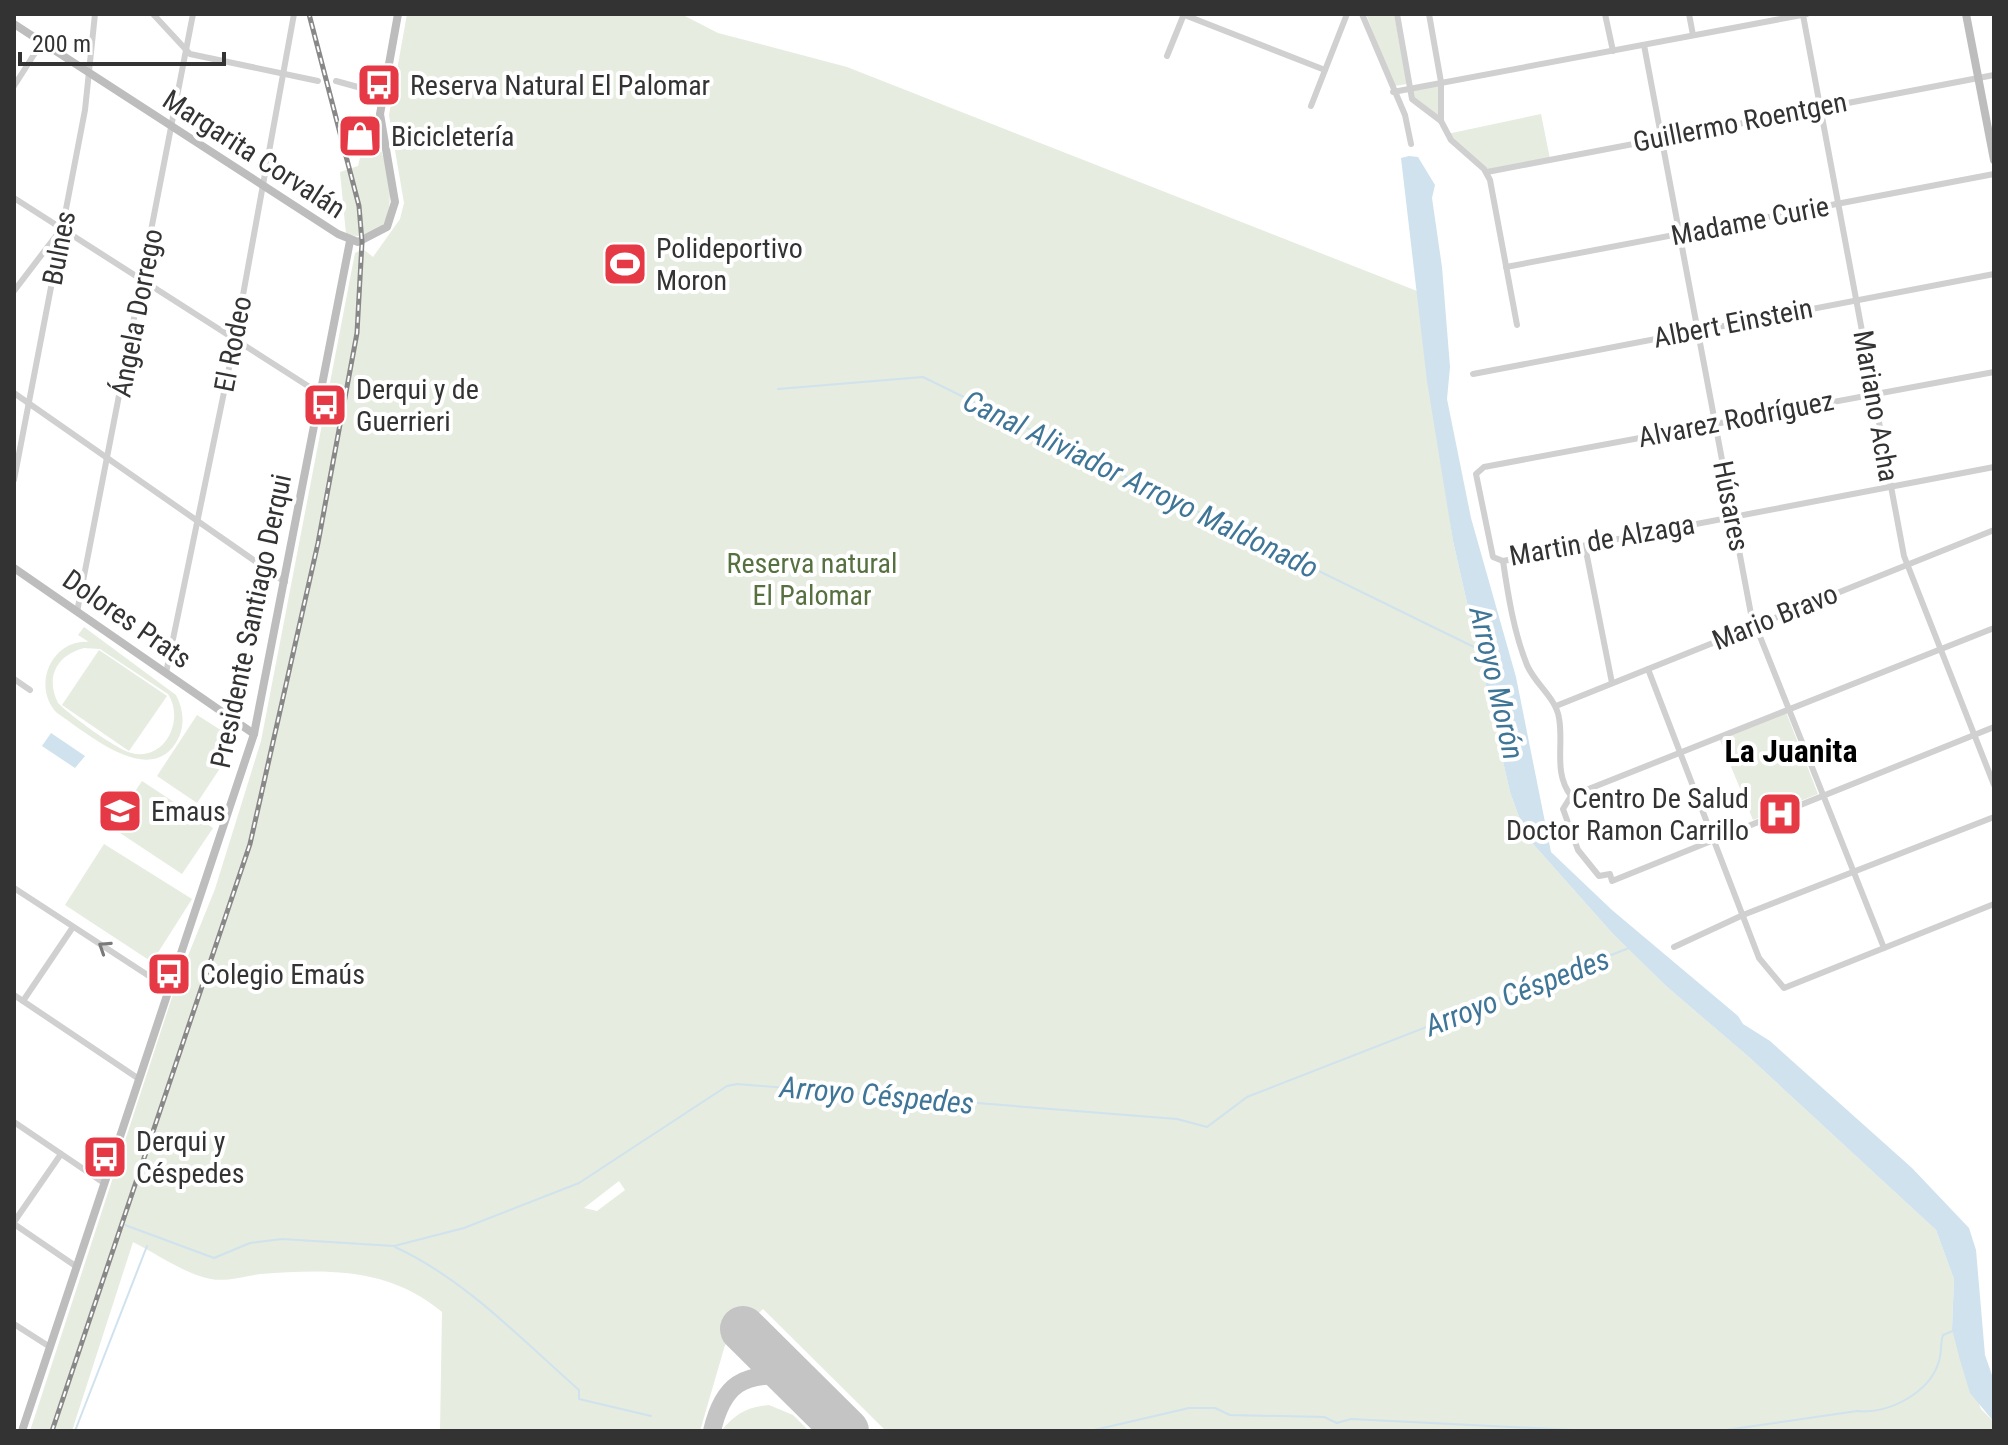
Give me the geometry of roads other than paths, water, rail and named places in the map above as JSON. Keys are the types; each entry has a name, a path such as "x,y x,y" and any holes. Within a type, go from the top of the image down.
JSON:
{"street":[{"name":"Bulnes","path":"14,480 90,74 95,14"},
{"path":"153,14 185,52 318,81"},
{"name":"Ángela Dorrego","path":"77,612 144,280 193,14"},
{"name":"El Rodeo","path":"166,673 235,339 294,14"},
{"path":"350,241 375,237 387,227 393,216 394,195 380,121 398,14"},
{"path":"1167,56 1183,14 1325,70"},
{"path":"1311,106 1347,14"},
{"path":"1362,14 1405,115 1411,144"},
{"path":"1397,14 1416,104 1441,121"},
{"path":"1429,14 1441,82 1441,121 1451,140 1487,172 1517,325"},
{"path":"1605,14 1613,51"},
{"path":"1689,14 1693,35"},
{"path":"1393,92 1774,17 1805,14"},
{"name":"Mariano Acha","path":"1805,14 1873,394 1907,564 1994,785"},
{"path":"1966,14 1994,160"},
{"name":"Margarita Corvalán","path":"14,24 350,241"},
{"path":"14,86 42,42"},
{"name":"Húsares","path":"1644,45 1754,625 1884,948"},
{"name":"Guillermo Roentgen","path":"1487,172 1994,75"},
{"path":"336,81 383,94"},
{"path":"1405,115 1416,104"},
{"name":"Madame Curie","path":"1506,267 1994,174"},
{"path":"14,198 322,395"},
{"path":"14,291 62,228"},
{"name":"Presidente Santiago Derqui","path":"21,1431 254,734 350,241"},
{"name":"Albert Einstein","path":"1473,374 1994,274"},
{"name":"Alvarez Rodríguez","path":"1493,557 1476,478 1478,470 1994,372"},
{"path":"14,393 285,582"},
{"name":"Martin de Alzaga","path":"1493,557 1503,561 1994,467"},
{"name":"Mario Bravo","path":"1556,706 1994,530"},
{"path":"1585,546 1612,683"},
{"path":"1503,561 1526,662 1537,685 1556,706 1560,777 1571,796"},
{"name":"Dolores Prats","path":"14,568 254,734"},
{"path":"1994,628 1571,796 1563,809 1578,850 1596,874 1610,874 1612,881 1994,727"},
{"path":"1648,669 1759,958 1784,988 1994,904"},
{"path":"14,679 30,690"},
{"path":"1674,947 1743,915 1994,817"},
{"path":"14,888 169,989"},
{"path":"23,1001 73,927"},
{"path":"14,995 139,1079"},
{"path":"14,1122 104,1183"},
{"path":"61,1154 14,1223 77,1267"},
{"path":"14,1324 50,1347"},
{"path":"14,1428 21,1431"}],"water":[{"name":"Arroyo Morón","path":"1418,157 1435,185 1432,198 1442,267 1450,367 1447,399 1471,518 1516,677 1551,852 1612,910 1738,1016 1743,1024 1770,1041 1912,1168 1969,1228 1976,1250 1985,1355 1994,1381 1994,1422 1970,1393 1960,1360 1952,1329 1954,1279 1936,1230 1750,1058 1666,986 1613,934 1526,836 1510,792 1453,541 1427,381 1401,158"},
{"path":"51,733 85,756 75,768 42,746"}],"waterway":[{"name":"Canal Aliviador Arroyo Maldonado","path":"778,389 923,377 1478,649"},
{"name":"Arroyo Céspedes","path":"125,1225 214,1258 250,1243 282,1239 394,1246 464,1228 579,1183 727,1086 737,1084 1177,1119 1207,1127 1247,1097 1629,948"},
{"path":"75,1431 147,1246"},
{"path":"395,1247 421,1260 469,1293 579,1390 579,1399 651,1416"},
{"path":"1719,1431 1869,1411 1906,1400 1927,1383 1939,1361 1943,1335 1955,1330"},
{"path":"1090,1431 1189,1408 1215,1408 1230,1415 1324,1417 1337,1423 1351,1419 1592,1431"}],"railway":[{"path":"52,1431 250,844 318,543 357,333 362,242 359,206 309,14"}],"place":[{"name":"Reserva Natural El Palomar","path":"379,85"},
{"name":"Bicicletería","path":"360,136"},
{"name":"Polideportivo Moron","path":"625,264"},
{"name":"Derqui y de Guerrieri","path":"325,405"},
{"name":"Emaus","path":"120,811"},
{"name":"Centro De Salud Doctor Ramon Carrillo","path":"1780,814"},
{"name":"Colegio Emaús","path":"169,974"},
{"name":"Derqui y Céspedes","path":"105,1157"}],"district":[{"name":"La Juanita","path":"1791,751"}],"park label":[{"name":"Reserva natural El Palomar","path":"812,579"}]}
